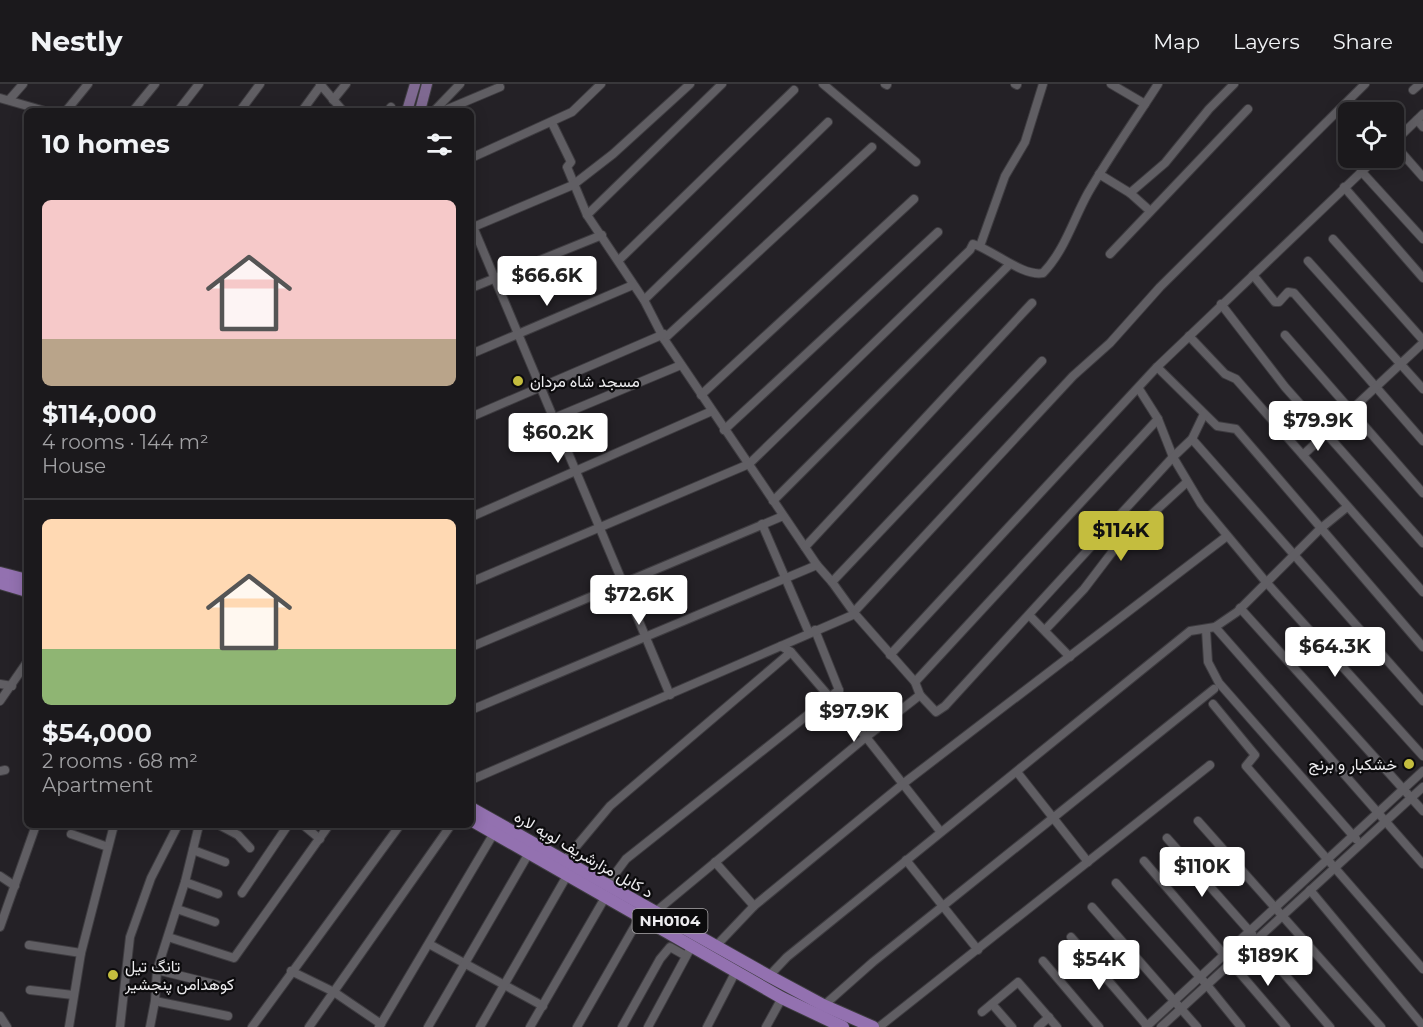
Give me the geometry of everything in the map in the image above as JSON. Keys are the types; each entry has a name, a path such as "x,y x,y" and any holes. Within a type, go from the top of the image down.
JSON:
{"highway":[{"path":"0,573 24,579"},
{"path":"0,583 24,590"},
{"name":"د کابل مزارشریف لویه لاره","path":"474,810 564,861 689,951 736,971 782,998 843,1027"},
{"name":"د کابل مزارشریف لویه لاره","path":"474,822 568,874 654,913 769,976 821,1016 873,1027"}],"main road":[{"path":"408,108 415,84"},
{"path":"421,108 427,84"}],"street":[{"path":"5,99 22,84"},
{"path":"68,108 88,84"},
{"path":"135,108 155,84"},
{"path":"180,108 199,84"},
{"path":"242,108 260,84"},
{"path":"304,108 320,84 340,108"},
{"path":"333,100 346,84"},
{"path":"437,108 460,84"},
{"path":"474,157 572,112 601,84"},
{"path":"474,224 573,185 690,84"},
{"path":"587,215 722,84"},
{"path":"823,84 916,162"},
{"path":"980,246 1005,176 1024,142 1043,84"},
{"path":"1111,84 1145,104"},
{"path":"474,581 598,526 749,464 970,250 973,244 1010,264 1038,274 1046,270 1072,232 1086,196 1099,174 1158,84"},
{"path":"1130,193 1165,163 1209,109 1234,84"},
{"path":"474,779 854,613 1073,376 1110,343 1167,280 1365,84"},
{"path":"450,108 500,87"},
{"path":"619,260 794,90"},
{"path":"5,99 35,108"},
{"path":"1110,254 1149,210 1248,109"},
{"path":"1404,134 1421,120"},
{"path":"644,300 828,122"},
{"path":"552,123 571,162 567,167 587,215 619,260 681,365 817,565 854,613 915,682 920,695 936,712 945,706 1173,457 1192,440 1204,414"},
{"path":"474,416 664,337 872,147"},
{"path":"1404,155 1423,177"},
{"path":"890,655 1157,367 1364,168"},
{"path":"1361,171 1423,238"},
{"path":"1099,174 1130,193 1149,210"},
{"path":"1344,187 1423,278"},
{"path":"701,395 914,199"},
{"path":"474,230 670,695"},
{"path":"724,430 938,232"},
{"path":"474,287 602,235"},
{"path":"1303,455 1423,342 1334,239"},
{"path":"1308,261 1423,389"},
{"path":"773,501 1010,264"},
{"path":"1252,275 1275,302 1279,302 1288,292 1294,293 1423,441"},
{"path":"474,353 633,285"},
{"path":"805,547 1032,303"},
{"path":"1221,304 1285,387 1423,543"},
{"path":"1284,335 1423,493"},
{"path":"1189,336 1225,374 1236,379 1423,592"},
{"path":"832,582 1042,361"},
{"path":"554,418 681,365"},
{"path":"1157,367 1218,426 1236,429 1423,647"},
{"path":"1139,389 1158,419 1173,457 1187,482 1227,536 1423,756"},
{"path":"474,516 712,411"},
{"path":"915,682 1158,419"},
{"path":"1192,440 1423,700"},
{"path":"1045,630 1084,589 1116,547 1187,482"},
{"path":"769,976 787,957 940,831 1017,772 1190,631 1215,627 1240,608 1320,529 1347,507"},
{"path":"474,646 783,516"},
{"path":"762,524 839,690 839,706"},
{"path":"716,947 754,906 904,783 1227,536"},
{"path":"474,709 817,565"},
{"path":"1240,608 1423,811"},
{"path":"1030,615 1070,657"},
{"path":"1215,627 1423,864"},
{"path":"1206,630 1208,662 1219,683 1360,844"},
{"path":"781,646 791,652 829,698 866,736 940,831"},
{"path":"564,861 610,806 791,652"},
{"path":"0,701 24,668"},
{"path":"0,684 12,686"},
{"path":"821,1016 943,907 1052,817 1214,689"},
{"path":"530,1027 626,859 839,690"},
{"path":"654,913 866,736 920,695"},
{"path":"1214,704 1255,755 1246,766 1423,969"},
{"path":"879,1027 1210,765"},
{"path":"1071,937 1147,1027 1423,771"},
{"path":"1017,772 1088,862"},
{"path":"1161,1027 1423,787"},
{"path":"1198,821 1380,1027"},
{"path":"0,927 35,828"},
{"path":"69,1027 81,952 113,828"},
{"path":"120,1027 130,937 152,878 177,828"},
{"path":"150,1027 157,970 185,882 198,828"},
{"path":"225,828 238,835 250,848"},
{"path":"242,893 286,828"},
{"path":"307,828 320,839"},
{"path":"168,937 234,958 327,828"},
{"path":"252,1027 398,828"},
{"path":"309,1027 449,828"},
{"path":"291,971 334,992 380,1026 494,833"},
{"path":"71,834 108,847"},
{"path":"1167,838 1330,1027"},
{"path":"193,850 225,862"},
{"path":"428,1027 528,853"},
{"path":"906,860 978,950"},
{"path":"1144,861 1286,1027"},
{"path":"715,862 754,906"},
{"path":"480,1027 568,874"},
{"path":"0,876 15,886"},
{"path":"185,882 218,894"},
{"path":"1116,883 1207,984 1241,1027"},
{"path":"1310,890 1423,1026"},
{"path":"1092,907 1197,1027"},
{"path":"177,909 215,922"},
{"path":"577,1027 640,917"},
{"path":"429,944 543,1006"},
{"path":"29,945 81,952"},
{"path":"622,1027 660,959 670,947 689,951 648,1027"},
{"path":"1043,961 1099,1027"},
{"path":"157,970 218,984"},
{"path":"707,1027 736,971"},
{"path":"981,1012 1018,982 1057,1027"},
{"path":"30,990 73,995"},
{"path":"766,1027 782,998"},
{"path":"155,1001 228,1016"},
{"path":"992,1004 1012,1027"},
{"path":"0,1016 7,1027"},
{"path":"1038,1027 1048,1017"}],"place":[{"name":"مسجد شاه مردان","path":"518,381"},
{"name":"خشکبار و برنج","path":"1409,764"},
{"name":"تانگ تیل کوهدامن پنجشیر","path":"113,975"}]}
